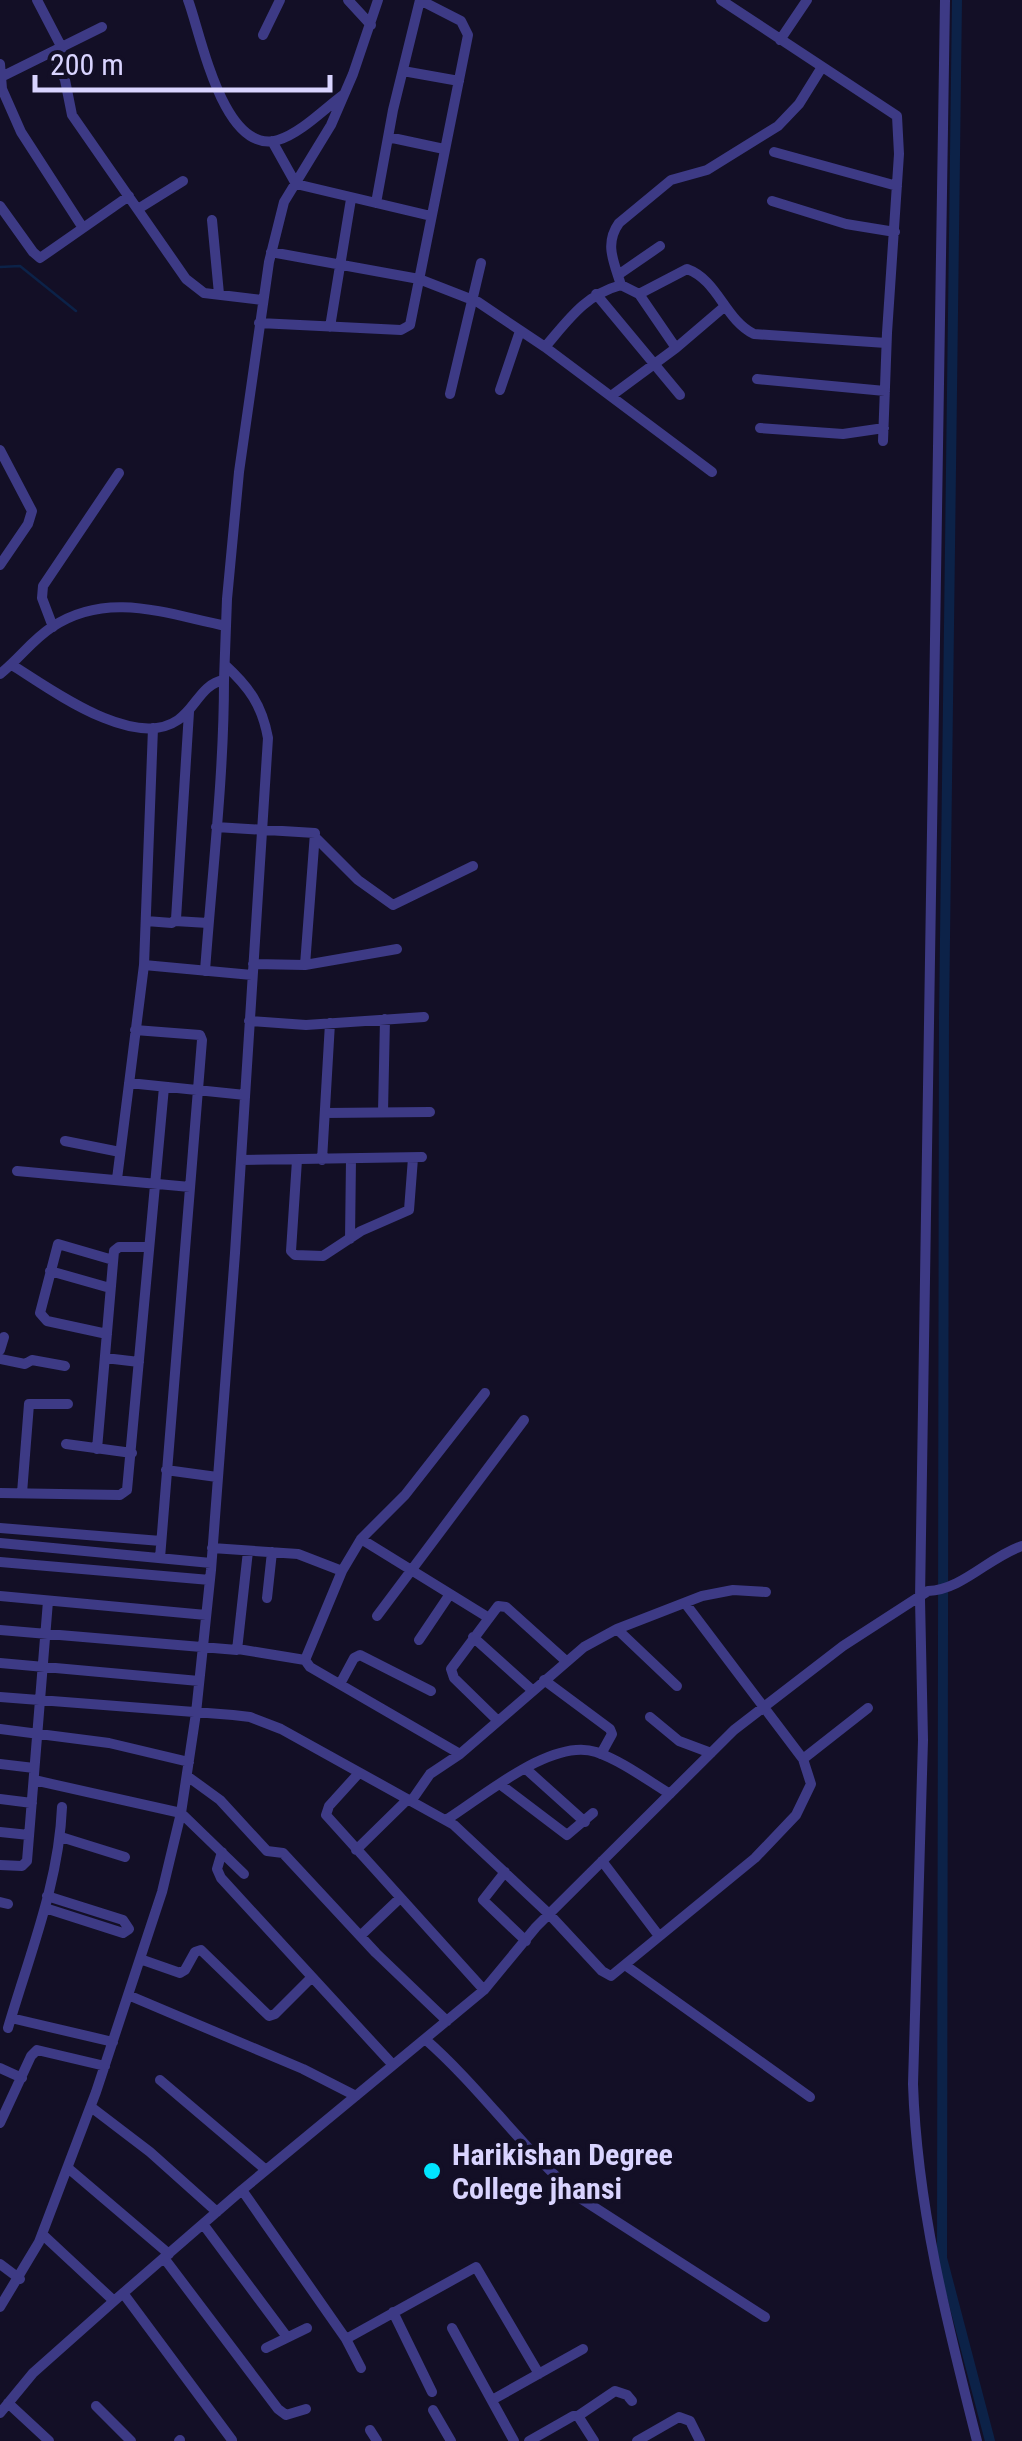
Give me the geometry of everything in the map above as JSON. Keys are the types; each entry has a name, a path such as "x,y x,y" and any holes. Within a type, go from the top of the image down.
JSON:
{"street":[{"path":"37,0 57,50 70,110 191,285 204,292 262,300"},
{"path":"188,0 210,74 244,130 272,141 292,132 345,94"},
{"path":"263,35 280,0"},
{"path":"348,0 370,25"},
{"path":"205,971 224,759 226,626 239,472 262,300 284,202 320,146 345,94 378,0"},
{"path":"259,324 408,328 468,35 464,24 420,0 376,204"},
{"path":"721,0 896,116 900,125 883,442"},
{"path":"780,40 807,0"},
{"path":"945,0 924,1740 913,2023 914,2120 936,2269 977,2441"},
{"path":"1,77 102,27"},
{"path":"0,64 2,89 27,143 84,228"},
{"path":"676,348 640,294 620,280 610,246 613,231 671,180 707,170 778,126 799,104 822,67"},
{"path":"403,71 459,81"},
{"path":"388,137 444,149"},
{"path":"272,141 296,184 431,216"},
{"path":"774,152 897,186"},
{"path":"138,209 183,180"},
{"path":"0,206 40,258 129,196"},
{"path":"330,327 351,199"},
{"path":"772,201 846,224 894,232"},
{"path":"212,220 219,294"},
{"path":"0,230 10,221"},
{"path":"545,347 583,302 620,280 660,246"},
{"path":"271,252 419,279 471,298 545,347 712,472"},
{"path":"450,394 481,262"},
{"path":"640,294 688,270 703,278 740,326 754,334 886,343"},
{"path":"596,294 680,395"},
{"path":"610,396 724,307"},
{"path":"500,390 520,331"},
{"path":"757,379 885,391"},
{"path":"760,428 843,434 884,428"},
{"path":"0,450 32,512 0,563"},
{"path":"52,626 42,598 43,586 118,473"},
{"path":"0,674 52,626 99,607 112,605 226,626"},
{"path":"12,664 95,714 141,728 173,724 213,682 224,680"},
{"path":"0,2307 20,2279 42,2234 113,2042 162,1892 181,1812 196,1712 218,1477 268,738 264,718 250,688 225,665"},
{"path":"175,921 189,711"},
{"path":"116,1179 144,965 153,728"},
{"path":"216,827 315,833 305,965"},
{"path":"316,839 358,880 393,904 474,866"},
{"path":"146,921 208,924"},
{"path":"144,965 205,971 252,969 305,965 397,948"},
{"path":"249,1021 330,1023 424,1017"},
{"path":"382,1112 386,1019"},
{"path":"322,1160 330,1023"},
{"path":"135,1030 201,1036 160,1558"},
{"path":"129,1084 244,1095"},
{"path":"0,1493 122,1494 128,1487 164,1087"},
{"path":"325,1113 430,1112"},
{"path":"64,1142 120,1152"},
{"path":"241,1160 417,1158 408,1210 320,1258 292,1253 297,1160"},
{"path":"350,1239 351,1159"},
{"path":"17,1171 190,1187"},
{"path":"107,1334 41,1317 58,1244 113,1260"},
{"path":"97,1449 113,1260 117,1248 149,1247"},
{"path":"50,1271 110,1288"},
{"path":"0,1350 4,1337"},
{"path":"105,1358 139,1362"},
{"path":"0,1359 66,1366"},
{"path":"305,1660 342,1571 362,1539 405,1496 485,1393"},
{"path":"22,1493 29,1404 68,1404"},
{"path":"376,1616 524,1420"},
{"path":"66,1444 132,1453"},
{"path":"166,1470 218,1477"},
{"path":"0,1528 161,1541"},
{"path":"362,1539 488,1618"},
{"path":"0,1543 211,1562"},
{"path":"0,2413 33,2373 119,2297 484,1990 549,1914 711,1752 764,1706 843,1646 924,1595 944,1590 1004,1552 1022,1546"},
{"path":"212,1548 308,1556 342,1571"},
{"path":"238,1649 248,1551"},
{"path":"268,1598 272,1552"},
{"path":"0,1562 210,1580"},
{"path":"356,1850 410,1800 430,1774 460,1754 566,1661 618,1629 685,1603 732,1590 766,1592"},
{"path":"419,1640 450,1594"},
{"path":"0,1596 206,1615"},
{"path":"0,1865 25,1865 48,1600"},
{"path":"0,1697 250,1717 265,1722 446,1820 611,1976 754,1858 796,1815 811,1784 803,1759 685,1603"},
{"path":"497,1720 452,1674 455,1661 498,1606 504,1605 566,1661"},
{"path":"618,1629 677,1686"},
{"path":"0,1630 238,1649 305,1660 310,1667 460,1754"},
{"path":"473,1637 532,1690"},
{"path":"340,1684 354,1658 360,1655 431,1691"},
{"path":"0,1663 200,1682"},
{"path":"544,1680 610,1729 611,1737 601,1754"},
{"path":"803,1759 868,1708"},
{"path":"650,1717 679,1741 711,1752"},
{"path":"0,1730 108,1743 189,1762"},
{"path":"446,1820 526,1769 565,1750 601,1754 670,1794"},
{"path":"0,1764 181,1812 244,1874"},
{"path":"501,1785 566,1835 589,1818 526,1769"},
{"path":"358,1774 329,1806 326,1816 484,1990"},
{"path":"187,1776 230,1810 266,1851 283,1853 447,2021"},
{"path":"0,1798 32,1802"},
{"path":"62,1807 61,1837 46,1902 9,2023 113,2042"},
{"path":"0,1832 29,1834"},
{"path":"61,1837 125,1857"},
{"path":"222,1852 219,1875 393,2065"},
{"path":"602,1861 659,1936"},
{"path":"505,1872 483,1900 526,1941"},
{"path":"360,1936 400,1898"},
{"path":"46,1902 123,1920 130,1929 123,1933 46,1902"},
{"path":"140,1959 180,1972 201,1950 268,2016 275,2014 312,1977"},
{"path":"625,1965 810,2097"},
{"path":"128,1995 303,2069 356,2096"},
{"path":"424,2039 463,2073 580,2198 765,2318"},
{"path":"0,2123 37,2050 105,2066"},
{"path":"0,2068 22,2078"},
{"path":"160,2080 266,2170"},
{"path":"91,2107 150,2152 217,2212"},
{"path":"68,2168 166,2256 278,2409 286,2415 306,2408"},
{"path":"242,2190 346,2340 361,2368"},
{"path":"203,2224 287,2337"},
{"path":"42,2234 119,2297 232,2440"},
{"path":"0,2264 20,2279"},
{"path":"346,2340 476,2268 539,2374"},
{"path":"393,2312 432,2392"},
{"path":"266,2348 307,2328"},
{"path":"452,2328 514,2441"},
{"path":"492,2400 583,2349"},
{"path":"529,2441 616,2391 632,2401"},
{"path":"8,2403 49,2441"},
{"path":"96,2406 131,2441"},
{"path":"434,2410 452,2441"},
{"path":"578,2416 594,2441"},
{"path":"637,2441 679,2416 690,2421 700,2441"},
{"path":"370,2430 377,2441"}],"waterway":[{"path":"957,0 944,1017 942,2258 990,2441"},
{"path":"0,267 20,266 76,311"}],"place":[{"name":"Harikishan Degree College jhansi","path":"432,2171"}]}
